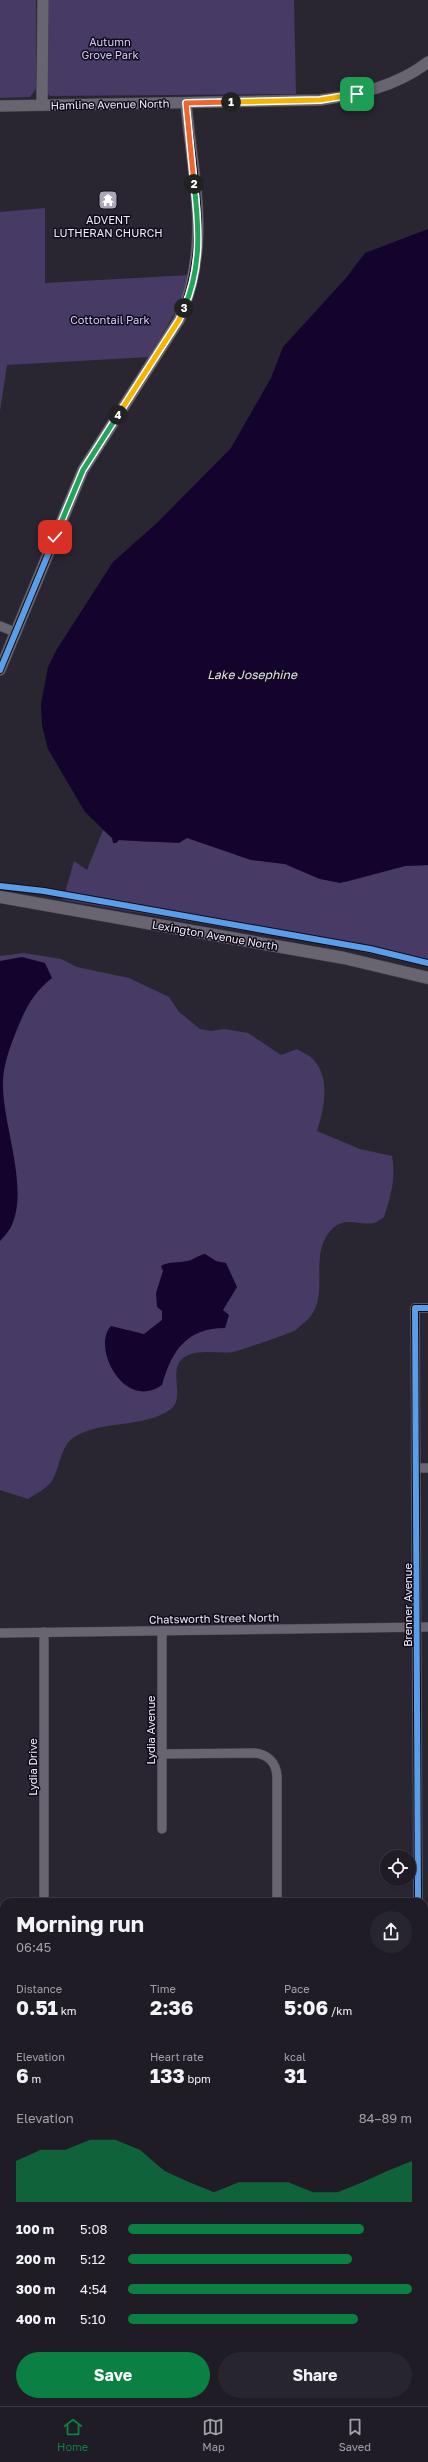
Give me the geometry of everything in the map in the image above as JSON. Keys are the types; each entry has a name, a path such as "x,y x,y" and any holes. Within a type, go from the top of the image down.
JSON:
{"main road":[{"name":"Lexington Avenue North","path":"0,898 344,958 428,978"}],"street":[{"path":"42,105 43,0"},
{"name":"Hamline Avenue North","path":"0,106 308,101 343,98 388,84 428,62"},
{"path":"0,670 83,470 179,320 187,301 198,254 199,226 186,103"},
{"path":"0,626 15,632"},
{"name":"Brenner Avenue","path":"418,1898 415,1308 428,1308"},
{"path":"416,1468 428,1468"},
{"name":"Chatsworth Street North","path":"0,1633 428,1627"},
{"name":"Lydia Avenue","path":"162,1630 162,1829"},
{"name":"Lydia Drive","path":"44,1632 44,1898"},
{"path":"162,1754 254,1753 261,1754 272,1760 278,1776 277,1898"}],"green space":[{"path":"0,0 36,0 36,89 30,97 0,98"},
{"name":"Autumn Grove Park","path":"48,0 294,0 296,94 50,96 47,93"},
{"name":"Cottontail Park","path":"45,208 45,283 190,275 185,296 149,357 7,365 0,411 0,212"},
{"path":"103,830 112,838 119,840 149,842 186,837 251,860 285,864 320,879 346,882 405,866 428,865 428,967 346,948 63,900 74,861 87,870"},
{"path":"24,953 61,959 77,967 129,978 169,997 179,1012 200,1029 211,1031 224,1029 248,1033 281,1055 297,1049 313,1059 319,1067 322,1075 324,1084 324,1104 317,1131 360,1149 392,1156 393,1164 391,1194 384,1217 374,1223 369,1224 348,1222 338,1224 325,1239 319,1263 318,1301 313,1312 305,1322 292,1332 237,1351 199,1352 188,1355 181,1360 177,1366 177,1397 171,1409 148,1419 96,1428 73,1438 65,1447 55,1476 50,1484 28,1499 0,1490 0,956"}],"water":[{"name":"Lake Josephine","path":"428,229 428,865 405,866 340,883 320,879 285,864 251,860 187,838 179,843 119,840 116,843 113,843 112,838 85,812 48,749 42,725 41,704 48,667 57,649 113,562 158,522 231,448 271,378 283,347 346,278 365,253"},
{"path":"22,957 45,963 52,978 36,994 24,1013 10,1047 4,1069 3,1083 6,1117 17,1175 18,1194 16,1211 11,1227 0,1241 0,961"},
{"path":"205,1254 216,1261 226,1263 237,1287 223,1310 229,1315 225,1328 201,1332 183,1343 171,1361 162,1385 148,1391 135,1390 124,1384 115,1374 108,1361 105,1348 106,1336 111,1326 144,1334 162,1320 162,1311 157,1307 156,1293 163,1271 161,1266 167,1263 184,1262"}],"cycle path":[{"path":"0,670 83,470 179,320 189,292 195,265 198,239 198,213 186,103"},
{"path":"0,886 44,891 370,949 428,963"},
{"path":"418,1898 415,1308 428,1308"}],"place":[{"name":"ADVENT LUTHERAN CHURCH","path":"108,200"}],"route":[{"path":"55,537 83,470 179,320 187,301 193,281 198,254 199,226 186,103 320,100 343,98 357,94"}]}
